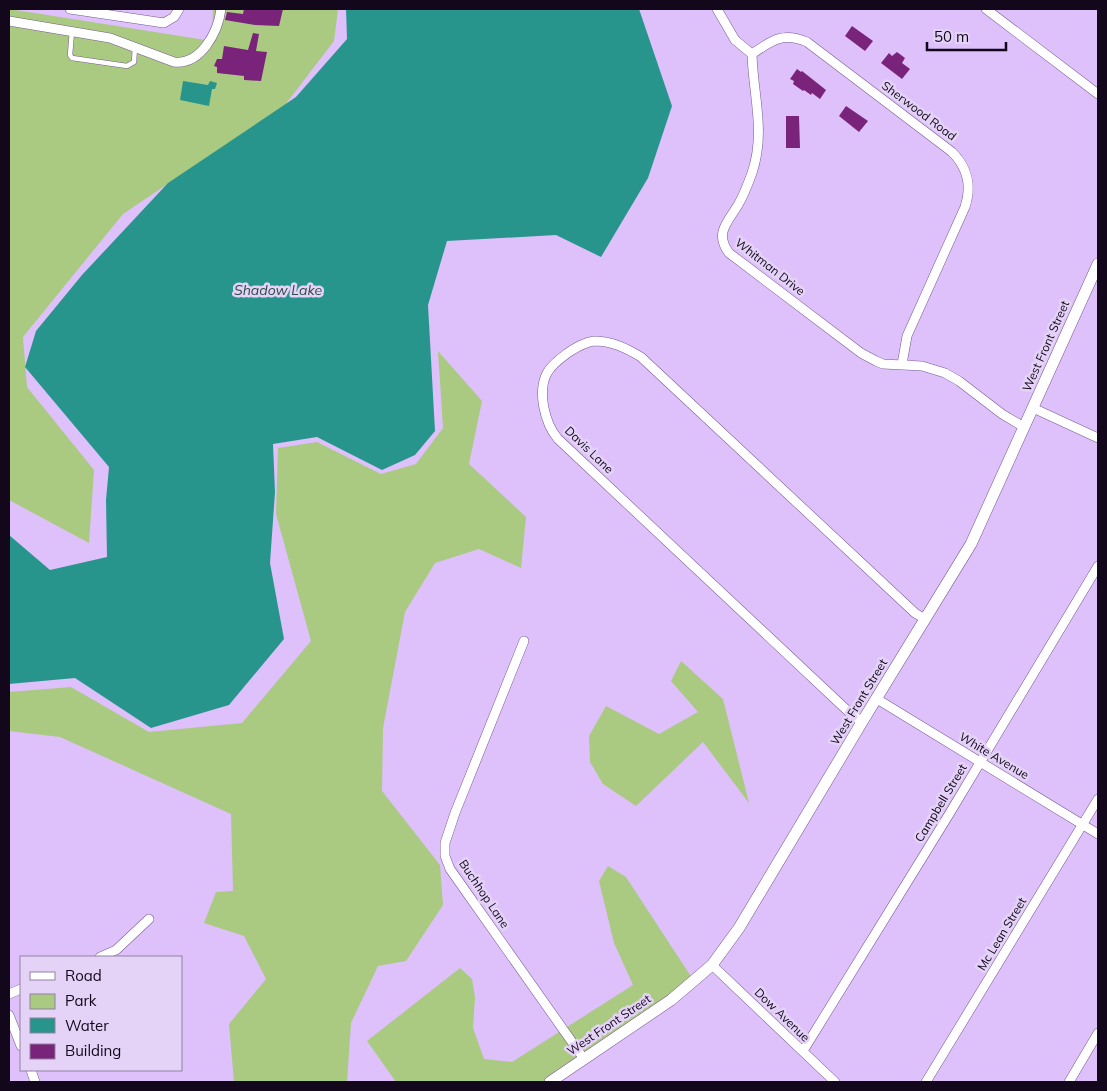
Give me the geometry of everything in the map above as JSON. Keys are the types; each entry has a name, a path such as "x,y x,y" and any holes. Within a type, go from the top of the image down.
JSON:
{"street":[{"path":"70,9 164,23 174,17 179,9"},
{"path":"9,21 110,38 174,62 188,62 198,56 203,50 219,21 221,9"},
{"path":"717,9 735,40 752,54"},
{"path":"986,9 1098,94"},
{"name":"Sherwood Road","path":"752,54 773,40 784,37 798,38 807,42 952,152 964,167 969,188 965,207 907,336 902,364"},
{"name":"Whitman Drive","path":"752,54 752,78 758,106 758,146 748,184 726,223 722,234 725,247 729,253 861,353 883,364 922,366 945,373 1002,414 1024,427"},
{"name":"West Front Street","path":"550,1082 671,1000 712,965 739,928 976,534 1098,264"},
{"name":"Davis Lane","path":"862,722 851,714 558,440 548,424 544,412 543,394 547,373 561,358 582,344 592,341 617,344 634,353 649,364 915,613 925,619"},
{"path":"1033,408 1098,438"},
{"name":"Campbell Street","path":"803,1051 1098,566"},
{"name":"Buchhop Lane","path":"524,641 455,813 445,843 445,856 450,869 584,1059"},
{"name":"White Avenue","path":"877,699 1098,834"},
{"name":"Mc Lean Street","path":"926,1082 1098,799"},
{"path":"102,956 116,950 148,919"},
{"name":"Dow Avenue","path":"712,965 836,1082"},
{"path":"9,1015 20,1043"},
{"path":"1069,1082 1098,1033"}],"lane":[{"path":"72,31 70,46 72,58 127,66 134,62 135,46"}],"green space":[{"path":"9,9 212,41 213,9 338,9 334,41 285,105 123,214 23,337 27,387 94,470 89,543 9,500"},
{"path":"438,351 482,401 469,464 526,517 521,568 479,549 435,563 405,612 383,728 382,791 440,865 443,905 406,961 378,966 351,1023 347,1082 234,1082 229,1024 266,979 244,936 204,923 216,892 233,891 231,814 60,737 9,731 9,692 71,687 149,732 242,723 311,641 276,514 278,448 317,442 381,474 416,464 443,428"},
{"path":"681,661 723,699 749,803 703,742 636,806 603,784 590,762 589,736 606,706 659,734 698,712 671,681"},
{"path":"608,866 626,877 694,981 549,1082 396,1082 367,1041 460,968 472,979 475,997 473,1028 484,1059 512,1062 633,985 614,943 599,881"}],"water":[{"name":"Shadow Lake","path":"346,9 639,9 672,106 648,178 601,257 556,235 447,241 428,305 435,431 415,455 382,470 317,437 273,444 275,492 270,563 284,639 229,705 151,728 75,678 9,684 9,535 50,570 107,557 106,500 109,467 25,367 36,331 82,275 168,183 296,97 347,39"},
{"path":"183,81 208,85 210,81 217,83 215,89 212,89 209,106 180,100"}],"building":[{"path":"244,9 283,9 279,26 255,25 225,20 227,12 243,14"},
{"path":"852,26 873,41 865,51 845,36"},
{"path":"253,33 259,34 256,51 267,52 261,81 244,80 244,76 217,73 217,67 214,66 217,59 222,59 224,46 248,50"},
{"path":"897,52 905,58 902,63 910,69 902,79 881,63 889,53 892,56"},
{"path":"797,69 826,90 820,99 793,84 794,81 790,79"},
{"path":"846,106 868,121 859,132 839,116"},
{"path":"786,116 799,116 800,148 786,148"}]}
